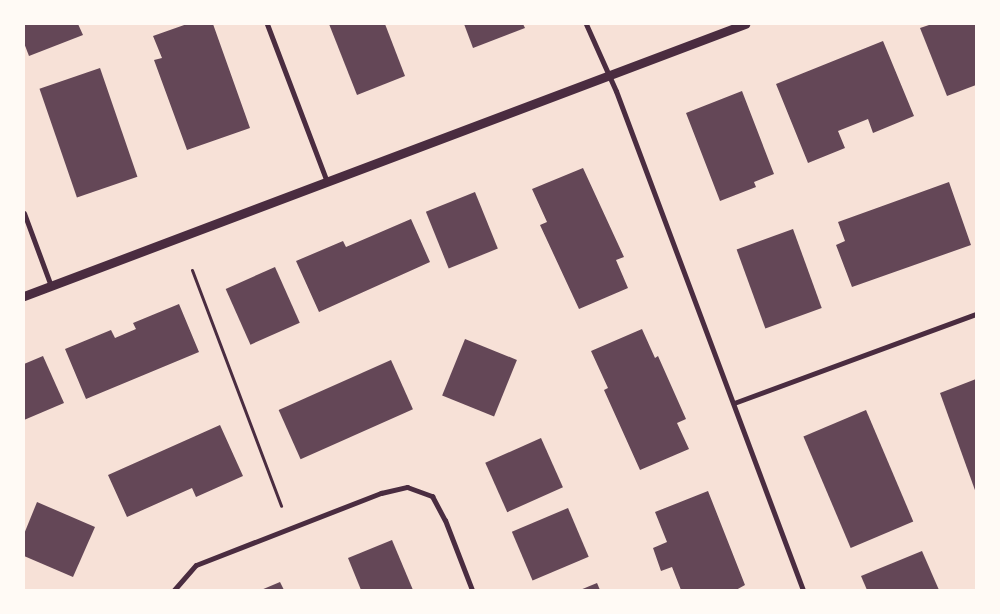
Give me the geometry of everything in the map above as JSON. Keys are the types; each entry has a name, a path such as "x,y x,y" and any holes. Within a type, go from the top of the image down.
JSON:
{"street":[{"path":"267,24 326,182"},
{"path":"586,24 608,75 734,404 802,590"},
{"path":"24,296 745,24"},
{"path":"24,213 51,286"},
{"path":"734,404 976,314"},
{"path":"174,590 196,565 380,493 407,487 432,496 445,520 472,590"}],"path":[{"path":"192,270 281,506"}],"building":[{"path":"24,24 78,24 83,35 29,56 24,43"},
{"path":"187,24 213,24 250,128 187,150 154,60 162,58 153,36"},
{"path":"329,24 385,24 405,76 357,95"},
{"path":"464,24 523,24 525,28 473,48"},
{"path":"932,24 976,24 976,85 947,96 920,28"},
{"path":"883,41 914,116 873,133 868,119 838,131 845,148 808,163 776,84"},
{"path":"100,68 137,177 77,198 39,89"},
{"path":"742,91 774,174 754,182 756,187 720,201 686,113"},
{"path":"583,168 624,257 616,260 628,288 579,309 540,225 547,222 532,189"},
{"path":"949,182 971,245 852,287 836,245 845,241 838,222"},
{"path":"475,192 498,249 449,268 426,212"},
{"path":"411,219 430,262 319,312 296,261 343,241 346,247"},
{"path":"793,229 822,308 765,328 737,250"},
{"path":"275,267 300,323 250,345 226,289"},
{"path":"179,304 199,352 86,399 65,349 111,330 115,338 136,329 133,323"},
{"path":"642,329 655,358 658,356 686,419 677,423 689,449 640,470 604,390 608,388 591,351"},
{"path":"465,339 517,360 494,417 442,396"},
{"path":"43,356 64,403 24,420 24,364"},
{"path":"391,360 413,409 301,459 279,410"},
{"path":"976,379 976,493 940,393"},
{"path":"866,410 913,521 851,548 803,437"},
{"path":"220,425 243,476 196,497 192,488 127,517 108,475"},
{"path":"541,438 563,487 507,512 485,463"},
{"path":"708,491 745,585 736,590 681,590 672,567 661,571 653,548 667,542 655,512"},
{"path":"37,502 95,527 73,577 24,556 24,534"},
{"path":"568,508 589,557 533,581 512,532"},
{"path":"392,540 413,590 361,590 348,558"},
{"path":"922,551 939,590 867,590 861,576"},
{"path":"280,582 284,590 261,590"},
{"path":"597,583 600,590 580,590"}]}
